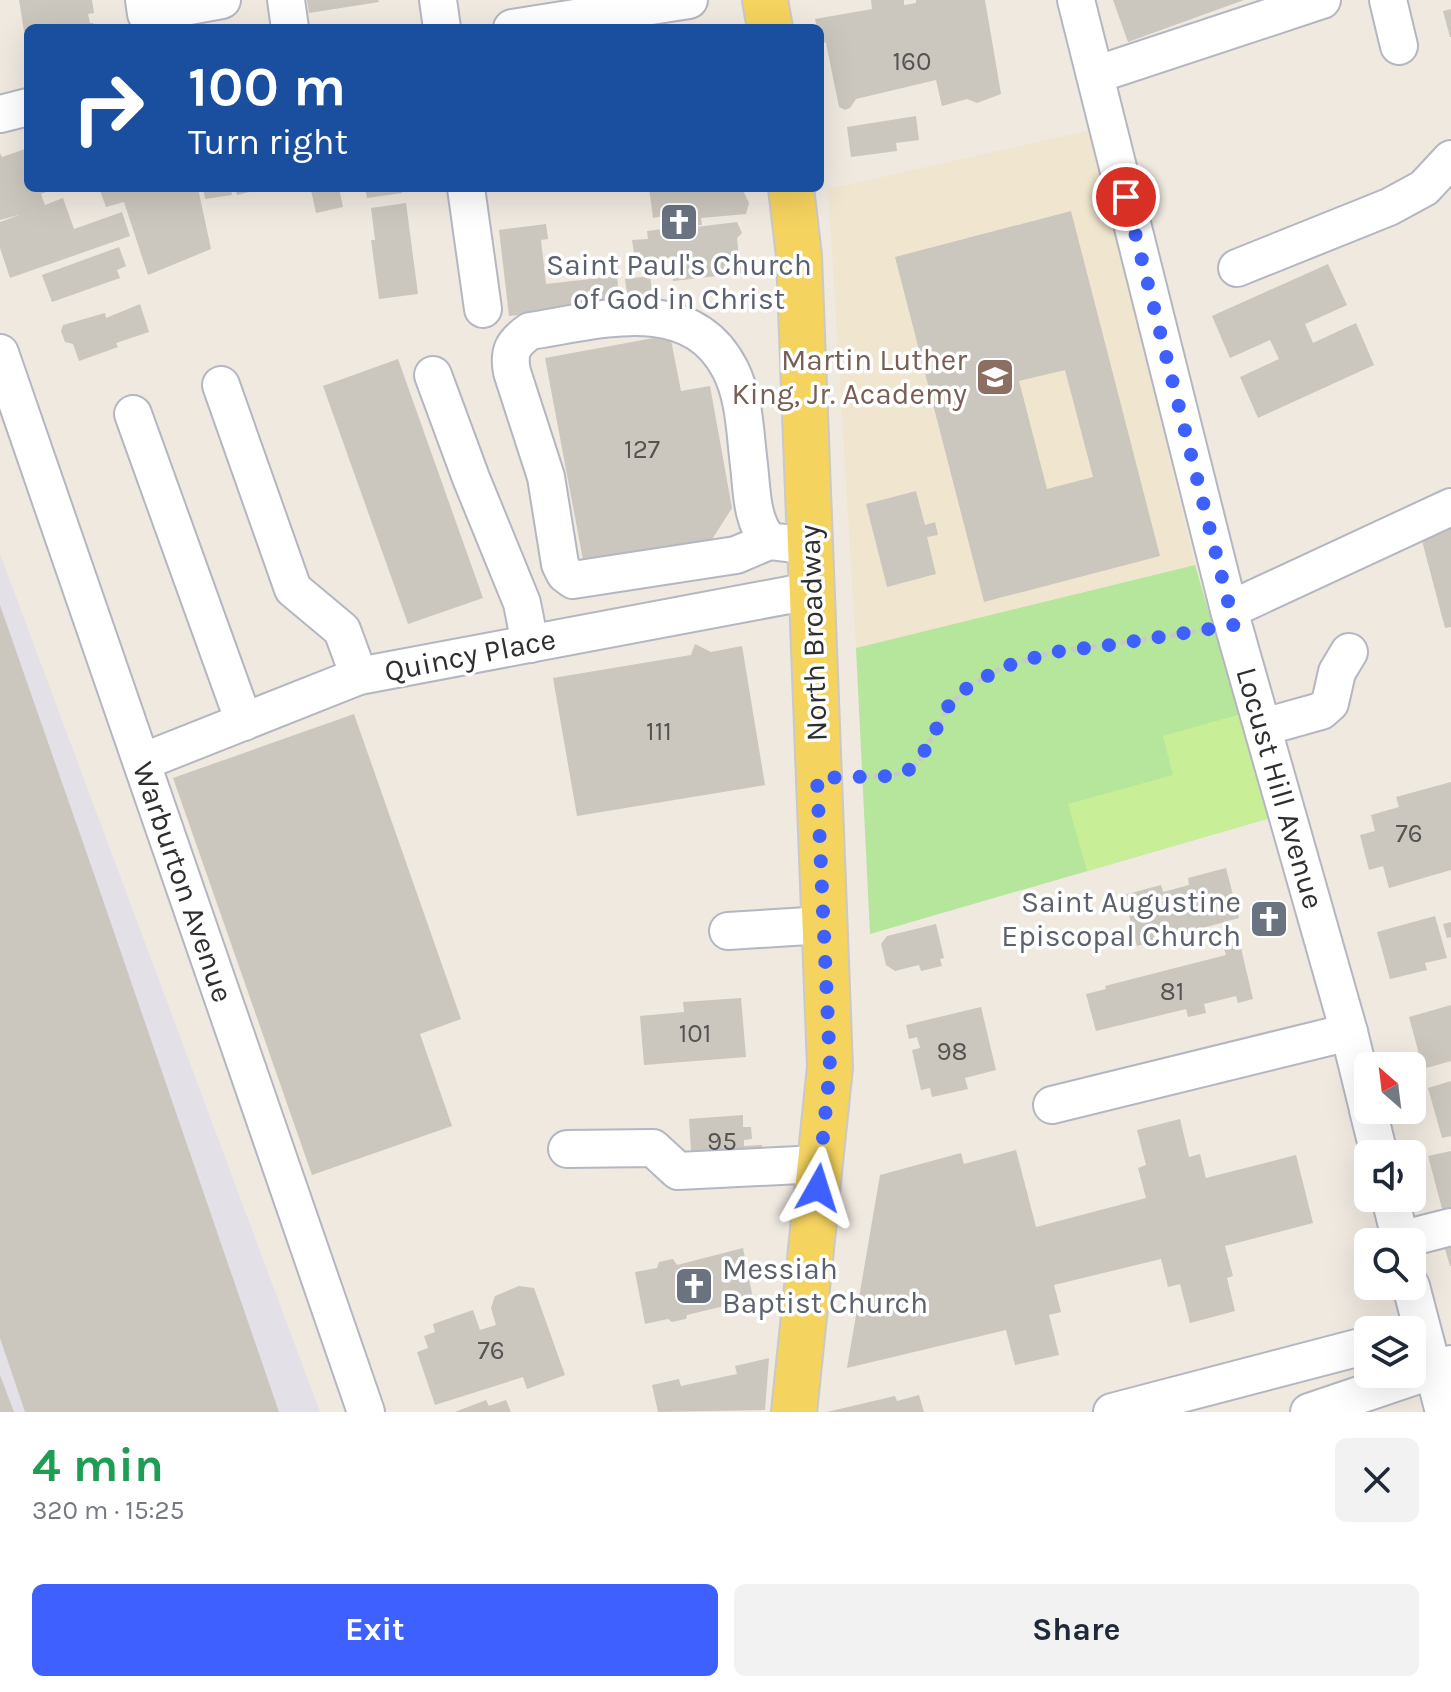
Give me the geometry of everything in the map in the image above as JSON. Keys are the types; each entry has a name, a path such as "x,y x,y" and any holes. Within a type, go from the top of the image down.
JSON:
{"main road":[{"path":"765,0 769,24"},
{"name":"North Broadway","path":"791,192 799,256 789,543 810,591 830,1067 794,1412"}],"street":[{"path":"144,0 146,14 222,0"},
{"path":"234,0 237,24"},
{"path":"286,0 289,24"},
{"path":"438,0 441,24"},
{"path":"537,24 689,0"},
{"name":"Locust Hill Avenue","path":"1076,0 1232,617 1354,1053"},
{"path":"1388,0 1399,46"},
{"path":"1095,75 1313,1"},
{"path":"0,114 24,108"},
{"path":"1237,268 1389,207 1424,188 1451,159"},
{"path":"467,192 483,309"},
{"path":"635,315 669,319 695,331 711,344 730,369 742,405 756,519 789,543 736,555 573,580 565,574 560,564 546,477 512,372 509,355 516,341 530,331 635,315"},
{"name":"Warburton Avenue","path":"0,353 366,1412"},
{"path":"433,375 522,603 530,644"},
{"path":"221,385 293,589 342,630 359,676"},
{"path":"133,414 244,722"},
{"path":"1232,617 1451,507"},
{"name":"Quincy Place","path":"142,762 359,676 810,591"},
{"path":"1264,727 1321,711 1330,703 1337,672 1349,652"},
{"path":"728,931 824,925"},
{"path":"1052,1105 1349,1032"},
{"path":"567,1149 653,1148 678,1171 820,1164"},
{"path":"1426,1234 1451,1227"},
{"path":"1426,1345 1441,1366 1444,1412"},
{"path":"1112,1412 1354,1349"},
{"path":"1309,1412 1441,1366"}],"path":[{"path":"817,778 891,776 907,771 918,763 949,705 968,687 1003,667 1054,652 1110,645 1232,617"}],"shaded area":[{"name":"Martin Luther King, Jr. Academy","path":"1090,130 1195,565 856,648 828,189"},
{"path":"0,554 320,1412 0,1412"}],"green space":[{"path":"1195,565 1270,818 870,934 856,648"},
{"path":"1241,714 1270,818 1087,871 1068,804 1173,775 1163,736"}],"building":[{"path":"19,0 92,0 94,13 88,14 93,24 24,24 24,31"},
{"path":"307,0 378,0 379,2 309,13"},
{"path":"871,0 904,0 904,5 916,3 916,0 985,0 1001,94 977,103 967,99 942,106 936,80 856,99 845,110 839,107 824,42 824,24 816,24 815,19 872,9"},
{"path":"1113,0 1244,0 1128,42"},
{"path":"1451,9 1451,37 1450,37 1443,11"},
{"path":"916,116 919,140 896,143 897,151 851,157 847,127"},
{"path":"24,149 24,192 46,192 41,194 45,205 63,198 74,229 122,212 130,236 10,278 0,248 0,222 19,215 0,220 0,153 2,157"},
{"path":"100,192 199,192 211,249 148,275 124,202 106,207"},
{"path":"204,192 232,192 232,195 205,199"},
{"path":"311,192 340,192 343,207 316,213"},
{"path":"366,192 402,192 402,193 367,198"},
{"path":"650,192 744,192 749,203 746,214 701,218 702,225 686,226 687,235 697,233 696,227 737,222 742,233 737,238 739,257 744,261 743,273 673,281 671,258 641,261 640,252 634,253 632,240 648,239 647,231 670,228 664,216 653,218"},
{"path":"406,203 418,294 379,299 371,240 375,240 371,208"},
{"path":"1071,211 1160,556 984,602 895,257","holes":["1065,370 1093,477 1047,489 1019,381"]},
{"path":"546,224 548,239 541,240 546,284 617,276 620,304 509,316 499,230"},
{"path":"119,247 126,266 117,270 120,278 52,302 42,275"},
{"path":"1328,264 1347,305 1305,324 1313,343 1356,323 1374,365 1258,418 1240,377 1279,359 1270,340 1230,358 1212,316"},
{"path":"650,276 653,298 628,301 625,279"},
{"path":"140,304 149,332 116,343 118,347 79,361 73,344 65,342 61,331 63,325 105,313 106,318"},
{"path":"670,335 681,391 710,386 732,508 711,541 584,565 545,358"},
{"path":"398,359 483,598 408,624 323,386"},
{"path":"916,491 925,525 935,522 938,535 927,537 936,574 887,587 866,504"},
{"path":"1451,523 1451,627 1445,628 1421,537"},
{"path":"0,605 279,1412 25,1412 0,1338"},
{"path":"695,644 711,652 742,646 765,785 577,816 553,678 691,655"},
{"path":"354,714 461,1019 420,1034 452,1126 312,1175 173,778"},
{"path":"1451,782 1451,870 1389,888 1383,866 1369,870 1360,835 1375,831 1371,815 1399,807 1396,797"},
{"path":"1226,868 1239,918 1137,946 1124,895 1161,885 1163,892 1189,885 1188,878"},
{"path":"1435,916 1447,958 1425,963 1427,970 1390,979 1377,932"},
{"path":"1451,922 1451,937 1447,938 1443,924"},
{"path":"936,924 944,958 940,959 942,966 921,971 919,965 895,971 886,965 881,944 887,936"},
{"path":"1240,944 1253,999 1238,1003 1236,996 1204,1004 1206,1013 1188,1017 1186,1009 1096,1031 1086,994 1106,989 1105,986 1226,955 1224,948"},
{"path":"741,998 746,1057 644,1065 640,1016 684,1012 683,1002"},
{"path":"1451,1005 1451,1061 1426,1068 1426,1052 1418,1052 1409,1017"},
{"path":"981,1007 996,1070 965,1078 968,1089 932,1097 930,1088 921,1090 912,1050 920,1048 917,1037 909,1039 906,1025"},
{"path":"1451,1081 1451,1136 1442,1138 1428,1088"},
{"path":"743,1115 743,1127 751,1127 752,1139 744,1140 744,1146 762,1145 763,1160 692,1165 689,1119"},
{"path":"1180,1119 1189,1157 1200,1154 1206,1178 1296,1155 1313,1223 1225,1246 1233,1276 1227,1278 1235,1311 1190,1323 1180,1284 1168,1287 1161,1259 1054,1285 1061,1312 1049,1315 1059,1355 1015,1365 1006,1330 847,1368 880,1175 961,1153 964,1164 1016,1150 1036,1227 1146,1198 1138,1168 1146,1165 1137,1130"},
{"path":"1451,1151 1451,1215 1444,1216 1428,1156"},
{"path":"1451,1247 1451,1266 1450,1266 1445,1249"},
{"name":"Messiah Baptist Church","path":"743,1248 753,1299 687,1315 686,1319 645,1324 635,1272 657,1268 659,1262 673,1259 677,1265"},
{"path":"519,1286 534,1288 565,1375 527,1389 523,1377 435,1405 417,1352 428,1348 424,1336 435,1332 433,1324 473,1310 480,1330 496,1325 491,1308 495,1296"},
{"path":"769,1358 765,1410 658,1412 652,1385 679,1379 681,1386 737,1374 735,1366"},
{"path":"0,1375 14,1412 0,1412"},
{"path":"919,1395 924,1412 827,1412 895,1396 897,1401"},
{"path":"486,1400 489,1406 506,1400 511,1412 455,1412"}],"place":[{"name":"Saint Paul's Church of God in Christ","path":"679,222"},
{"name":"Martin Luther King, Jr. Academy","path":"995,377"},
{"name":"Saint Augustine Episcopal Church","path":"1269,919"},
{"name":"Messiah Baptist Church","path":"694,1286"}],"route":[{"path":"818,1188 830,1067 817,778 891,776 907,771 918,763 949,705 968,687 1003,667 1054,652 1234,625 1126,197"}]}
